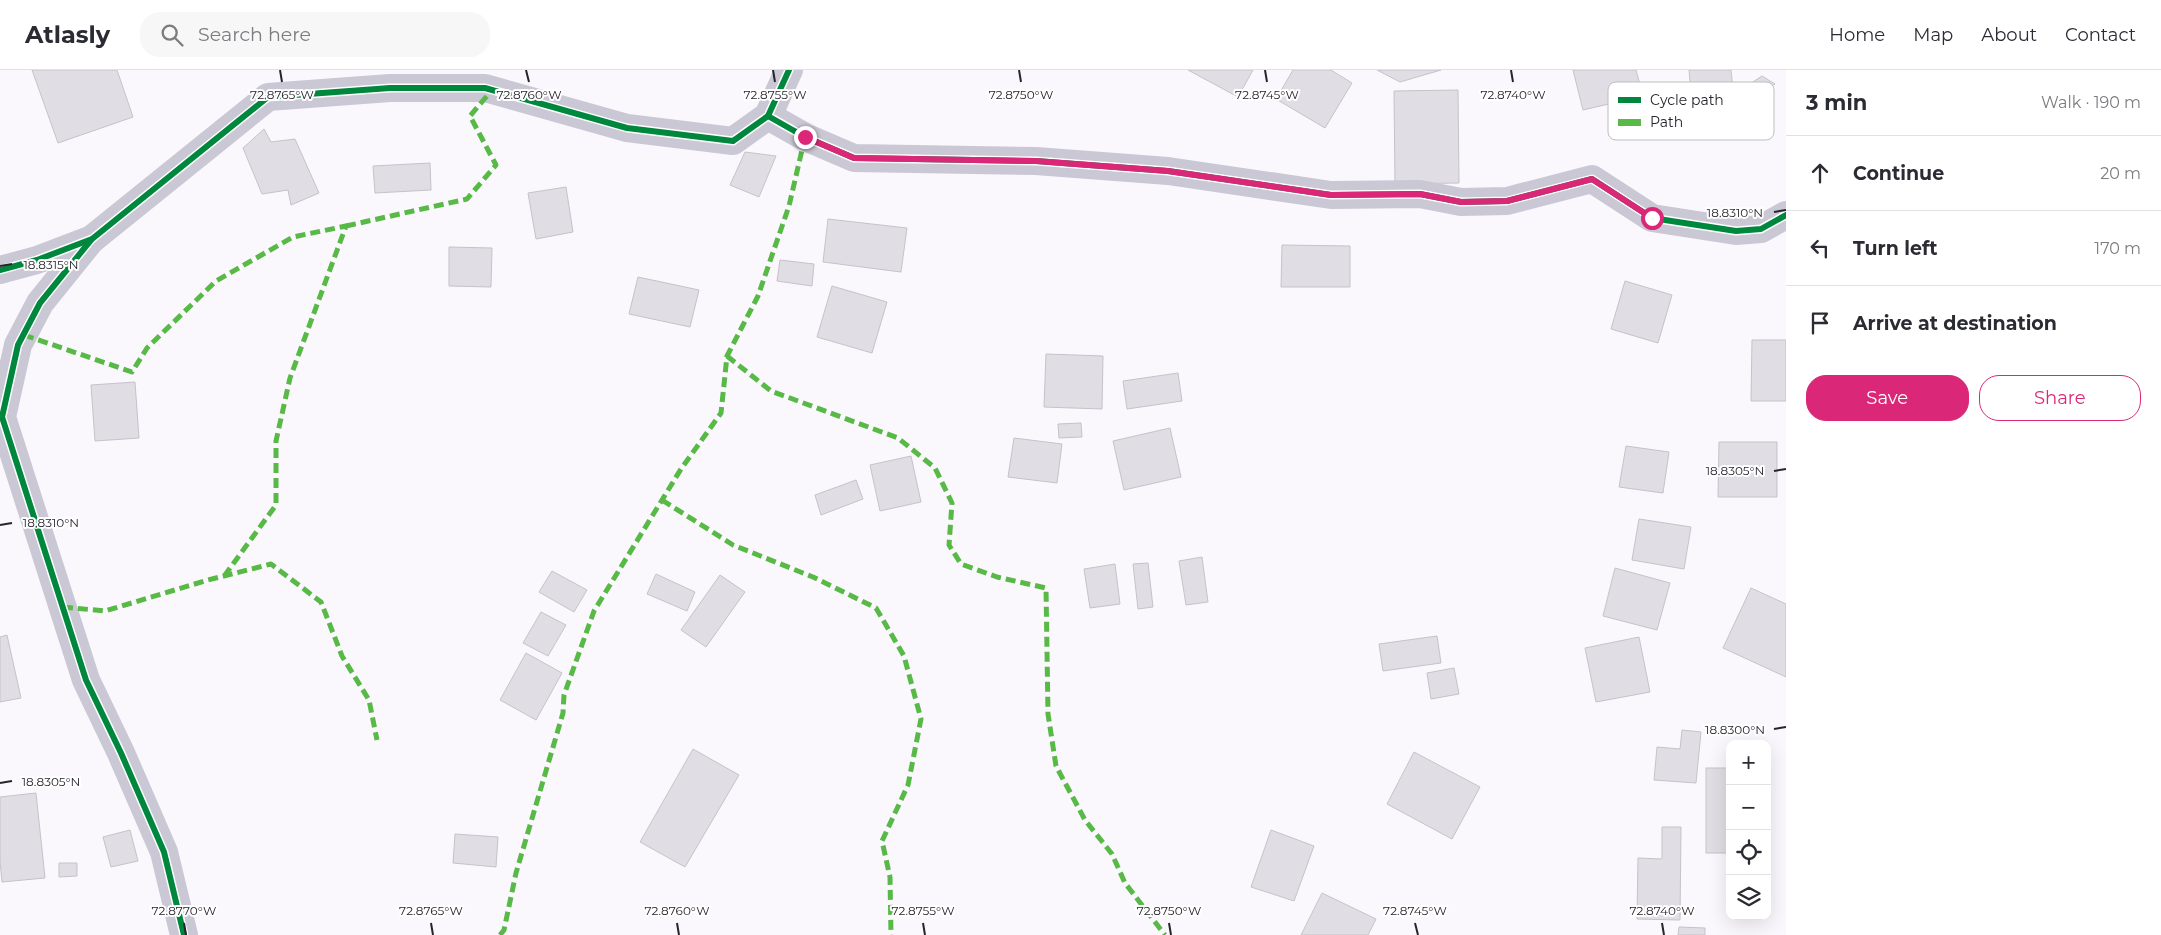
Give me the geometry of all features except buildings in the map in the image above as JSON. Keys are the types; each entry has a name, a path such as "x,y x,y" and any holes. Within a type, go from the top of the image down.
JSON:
{"street":[{"path":"184,935 164,852 121,753 86,680 2,418 18,345 40,303 92,239 268,98 390,88 485,88 627,128 734,141 768,116 789,70"},
{"path":"768,116 805,137 854,158 1036,161 1168,171 1331,195 1420,194 1461,202 1507,201 1592,179 1652,218 1736,231 1761,229 1786,214"},
{"path":"0,270 37,260 92,239"}],"marked path":[{"path":"346,226 467,199 496,165 470,116 492,90"},
{"path":"500,935 504,930 516,873 563,713 564,695 594,611 681,469 721,413 727,356 758,296 789,206 805,137"},
{"path":"24,335 132,372 147,348 216,281 293,237 346,226 290,378 276,441 276,505 225,575"},
{"path":"727,356 771,391 898,438 935,468 952,503 949,545 961,564 997,577 1046,588 1048,714 1056,766 1085,820 1112,854 1125,883 1165,935"},
{"path":"662,500 733,545 813,577 876,608 904,656 921,719 908,785 882,841 890,877 891,935"},
{"path":"63,607 105,611 208,580 271,564 321,602 342,656 369,700 377,740"}],"cycle path":[{"path":"0,270 37,260 92,239 268,97 390,88 485,88 627,128 733,141 768,116 789,70"},
{"path":"768,116 805,137 854,158 1036,161 1168,171 1331,195 1420,194 1461,202 1507,201 1592,179 1652,218 1736,231 1761,229 1786,215"},
{"path":"91,240 40,303 18,345 2,417 86,680 121,753 164,852 184,935"}],"route":[{"path":"805,137 854,158 1036,161 1168,171 1241,180 1331,195 1420,194 1461,202 1507,201 1592,179 1652,218"}]}
